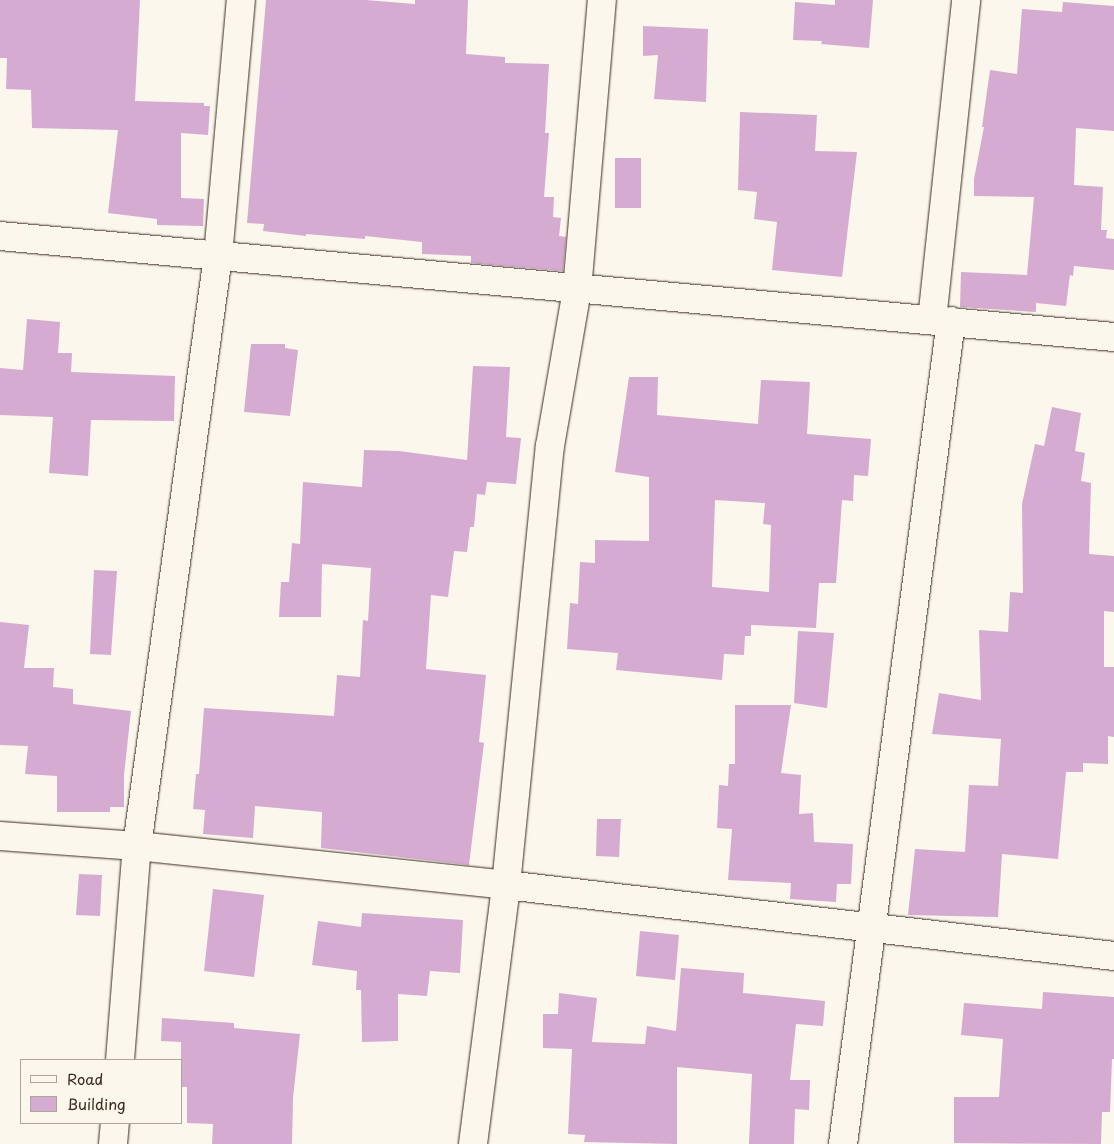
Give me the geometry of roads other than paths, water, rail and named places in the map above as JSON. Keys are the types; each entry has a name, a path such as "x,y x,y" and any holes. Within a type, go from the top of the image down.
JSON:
{"street":[{"path":"120,1059 137,846 218,256 241,0"},
{"path":"473,1144 506,885 550,446 577,290 602,0"},
{"path":"843,1144 871,927 942,321 966,0"},
{"path":"0,236 577,290 1114,337"},
{"path":"0,836 137,846 506,885 1114,956"},
{"path":"113,1144 115,1124"}]}
